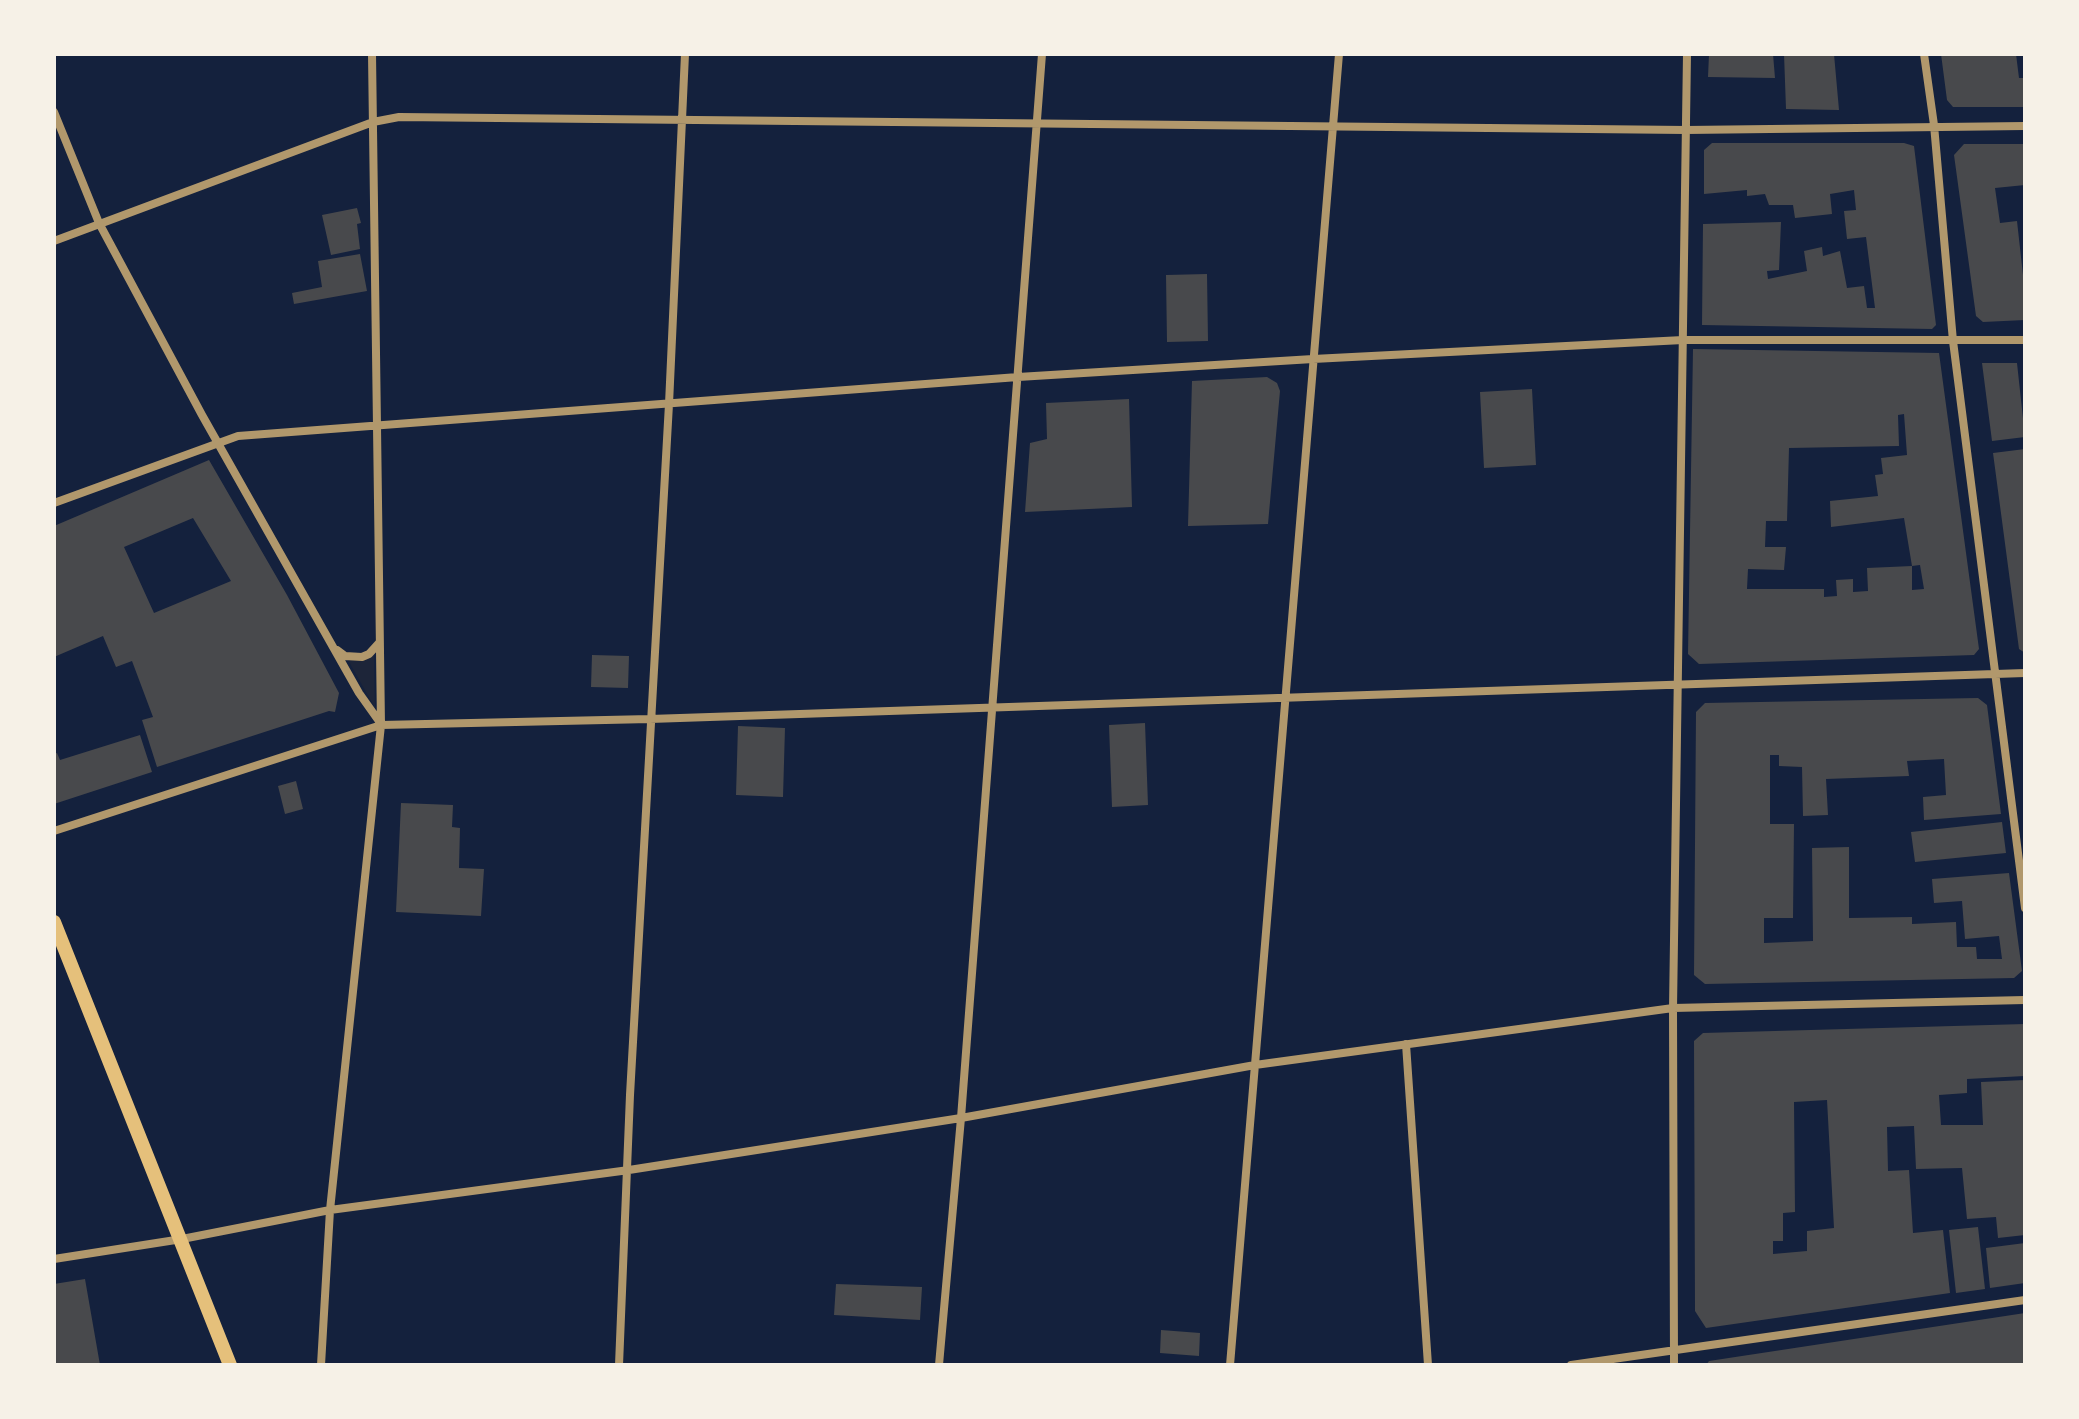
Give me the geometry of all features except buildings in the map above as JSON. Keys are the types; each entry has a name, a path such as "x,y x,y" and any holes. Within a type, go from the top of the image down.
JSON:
{"main road":[{"path":"54,922 230,1365"}],"street":[{"path":"321,1365 330,1210 381,725 372,54"},
{"path":"619,1365 685,54"},
{"path":"939,1365 961,1118 1042,54"},
{"path":"1230,1365 1339,54"},
{"path":"1674,1365 1673,1008 1687,54"},
{"path":"1924,54 1934,125 1953,341 2025,908"},
{"path":"54,112 99,223 333,647 381,725"},
{"path":"54,241 373,122 399,117 1686,130 2025,126"},
{"path":"54,503 238,436 1018,377 1313,359 1683,340 2025,340"},
{"path":"333,647 345,656 362,657 376,649 379,641"},
{"path":"54,831 381,725 650,719 2025,673"},
{"path":"54,1259 182,1239 330,1210 629,1170 961,1118 1255,1065 1673,1008 2025,1000"},
{"path":"1406,1044 1428,1365"},
{"path":"1571,1365 2025,1300"}],"shaded area":[{"path":"374,656 375,708 348,660"}]}
